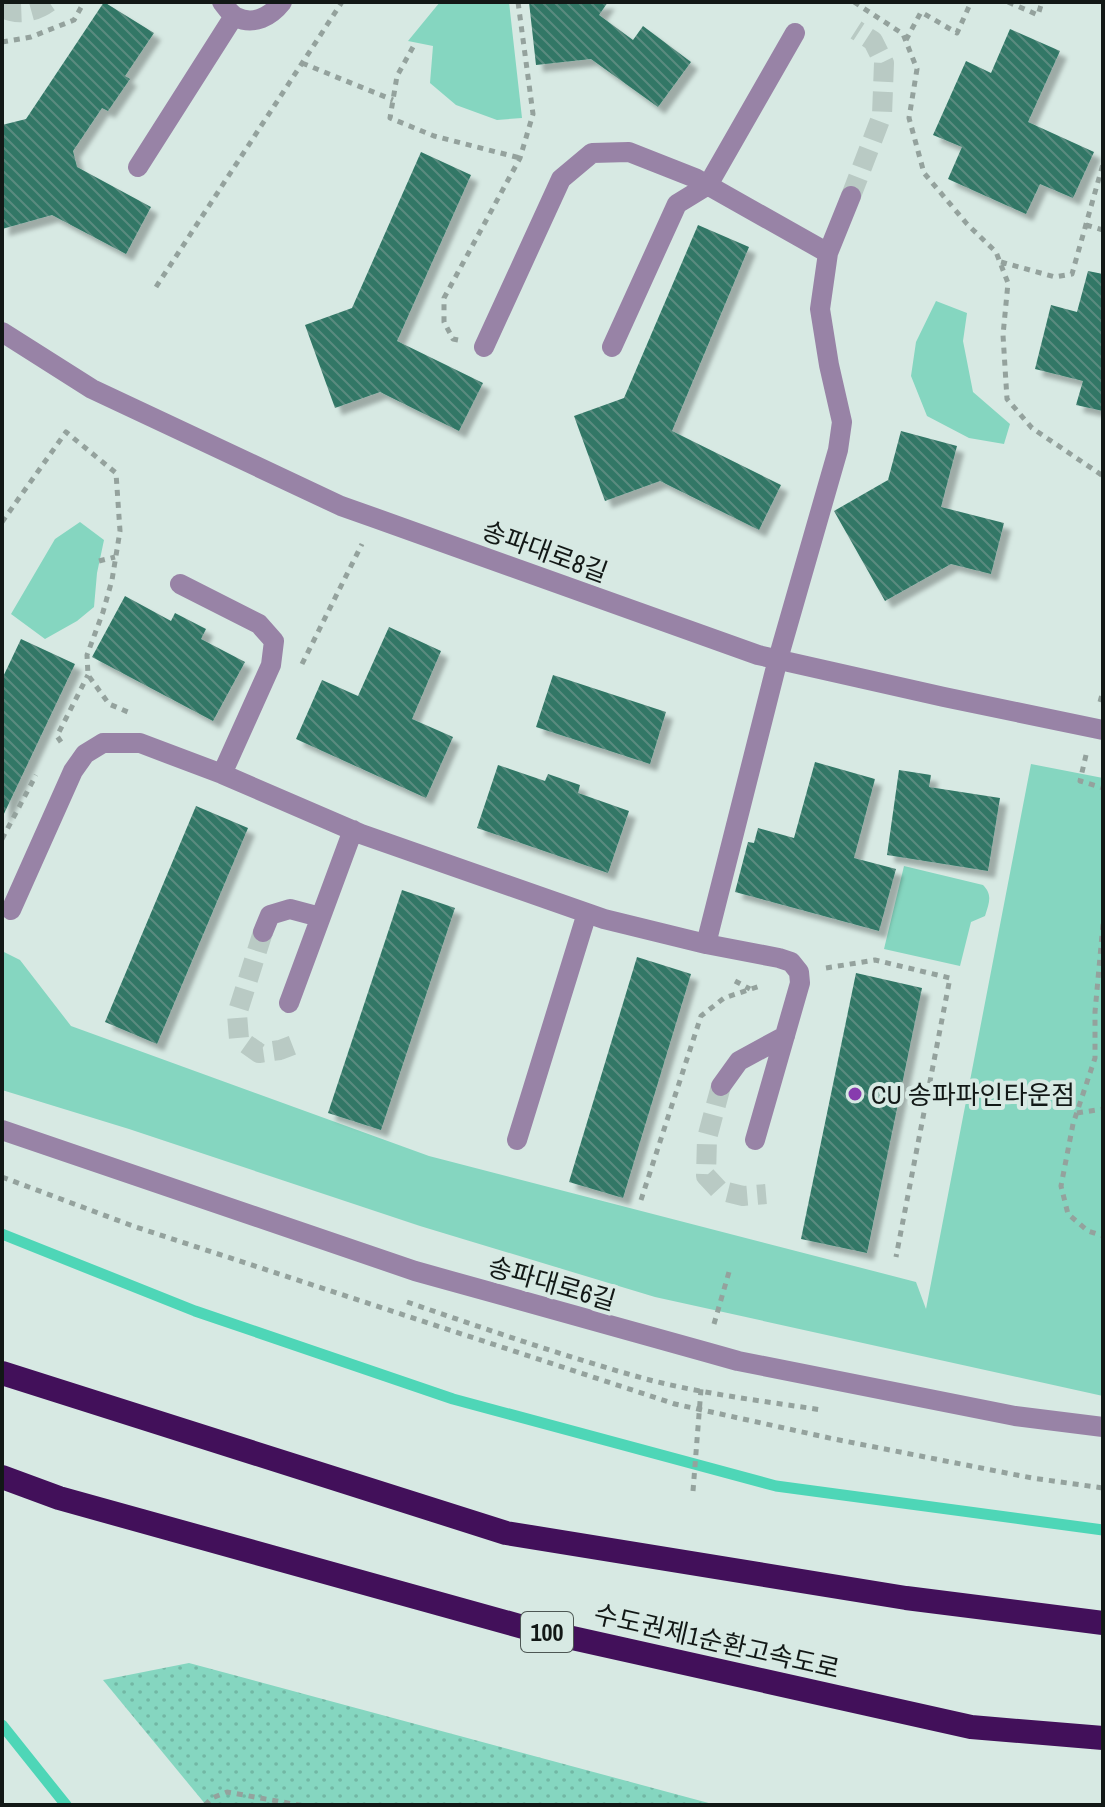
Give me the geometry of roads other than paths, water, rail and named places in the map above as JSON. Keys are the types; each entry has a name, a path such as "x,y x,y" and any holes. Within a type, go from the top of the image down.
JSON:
{"highway":[{"path":"2,1373 506,1533 906,1598 1103,1623"},
{"name":"수도권제1순환고속도로","path":"2,1477 59,1498 523,1627 971,1727 1103,1738"}],"street":[{"path":"138,167 228,9 255,21 273,14 282,2"},
{"path":"612,347 677,204 708,185 795,33"},
{"path":"484,347 561,179 592,153 629,152 695,178 828,253"},
{"path":"706,944 778,659 838,450 842,422 820,309 828,253 851,196"},
{"name":"송파대로8길","path":"2,332 92,389 341,506 758,655 1098,728"},
{"path":"180,584 259,624 274,641 271,665 222,774"},
{"path":"11,910 73,771 83,757 103,743 140,743 353,830 587,913 791,962 799,972 800,983 755,1140"},
{"path":"289,1003 353,830"},
{"path":"263,932 270,915 290,909 320,917"},
{"path":"517,1140 587,913"},
{"path":"721,1086 739,1061 785,1036"},
{"name":"송파대로6길","path":"2,1130 415,1271 738,1361 1015,1416 1103,1427"}],"waterway":[{"path":"2,1234 195,1311 453,1399 776,1486 1103,1530"},
{"path":"2,1725 66,1805"}],"tunnel":[{"path":"2,8 26,12 49,2"},
{"path":"851,196 882,115 884,63 873,41 856,30"},
{"path":"263,932 237,1014 239,1039 259,1053 293,1045"},
{"path":"721,1086 707,1138 706,1176 719,1190 743,1196 766,1194"}],"place":[{"name":"CU 송파파인타운점","path":"855,1094"}]}
